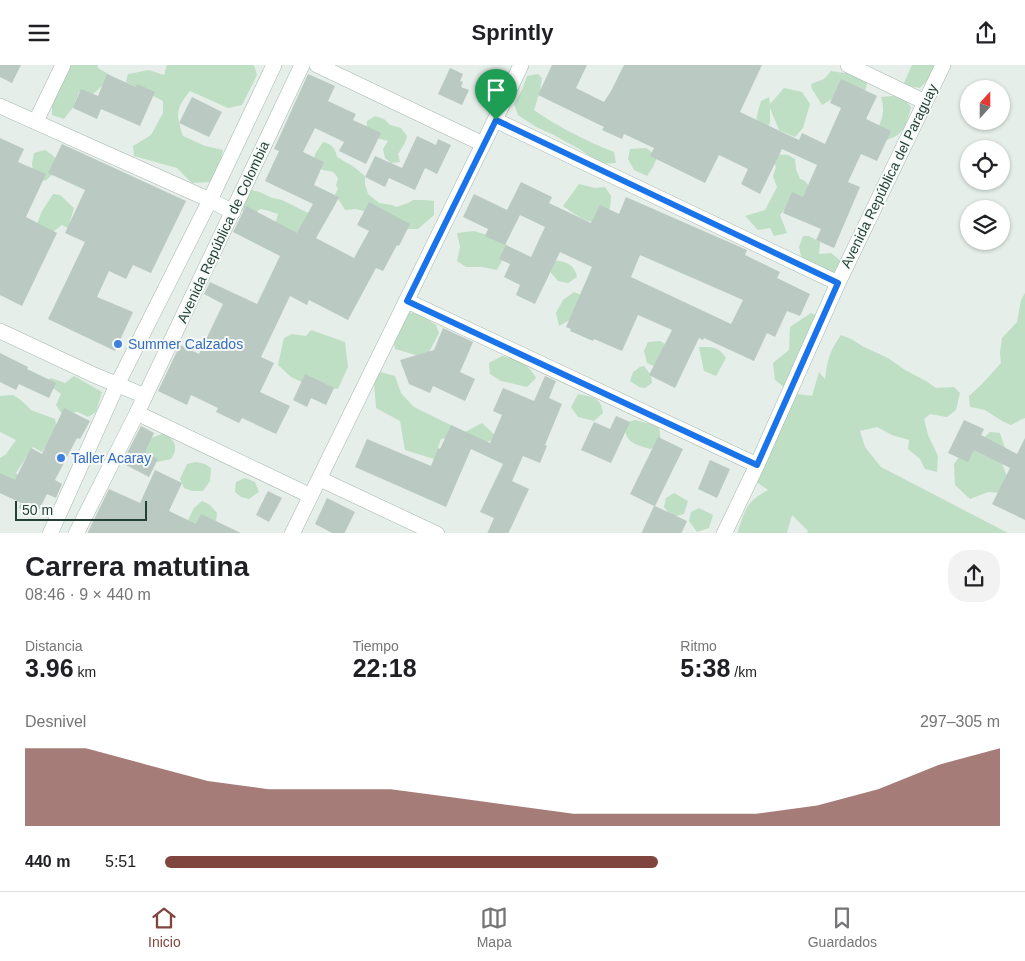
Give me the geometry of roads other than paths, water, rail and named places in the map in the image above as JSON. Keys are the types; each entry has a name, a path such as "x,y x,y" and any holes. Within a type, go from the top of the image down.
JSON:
{"street":[{"path":"36,121 63,65"},
{"name":"Avenida República de Colombia","path":"50,533 117,385 210,200 274,65"},
{"name":"Avenida República de Colombia","path":"76,533 145,397 302,65"},
{"path":"317,65 484,144"},
{"path":"292,533 496,120 521,65"},
{"path":"848,65 925,102"},
{"name":"Avenida República del Paraguay","path":"724,533 757,465 838,283 943,65"},
{"path":"0,106 233,212"},
{"path":"496,120 838,283"},
{"path":"407,301 757,465"},
{"path":"0,331 145,397"},
{"path":"137,413 311,496"},
{"path":"320,479 437,533"}],"place":[{"name":"Summer Calzados","path":"118,344"},
{"name":"Taller Acaray","path":"61,458"}]}
